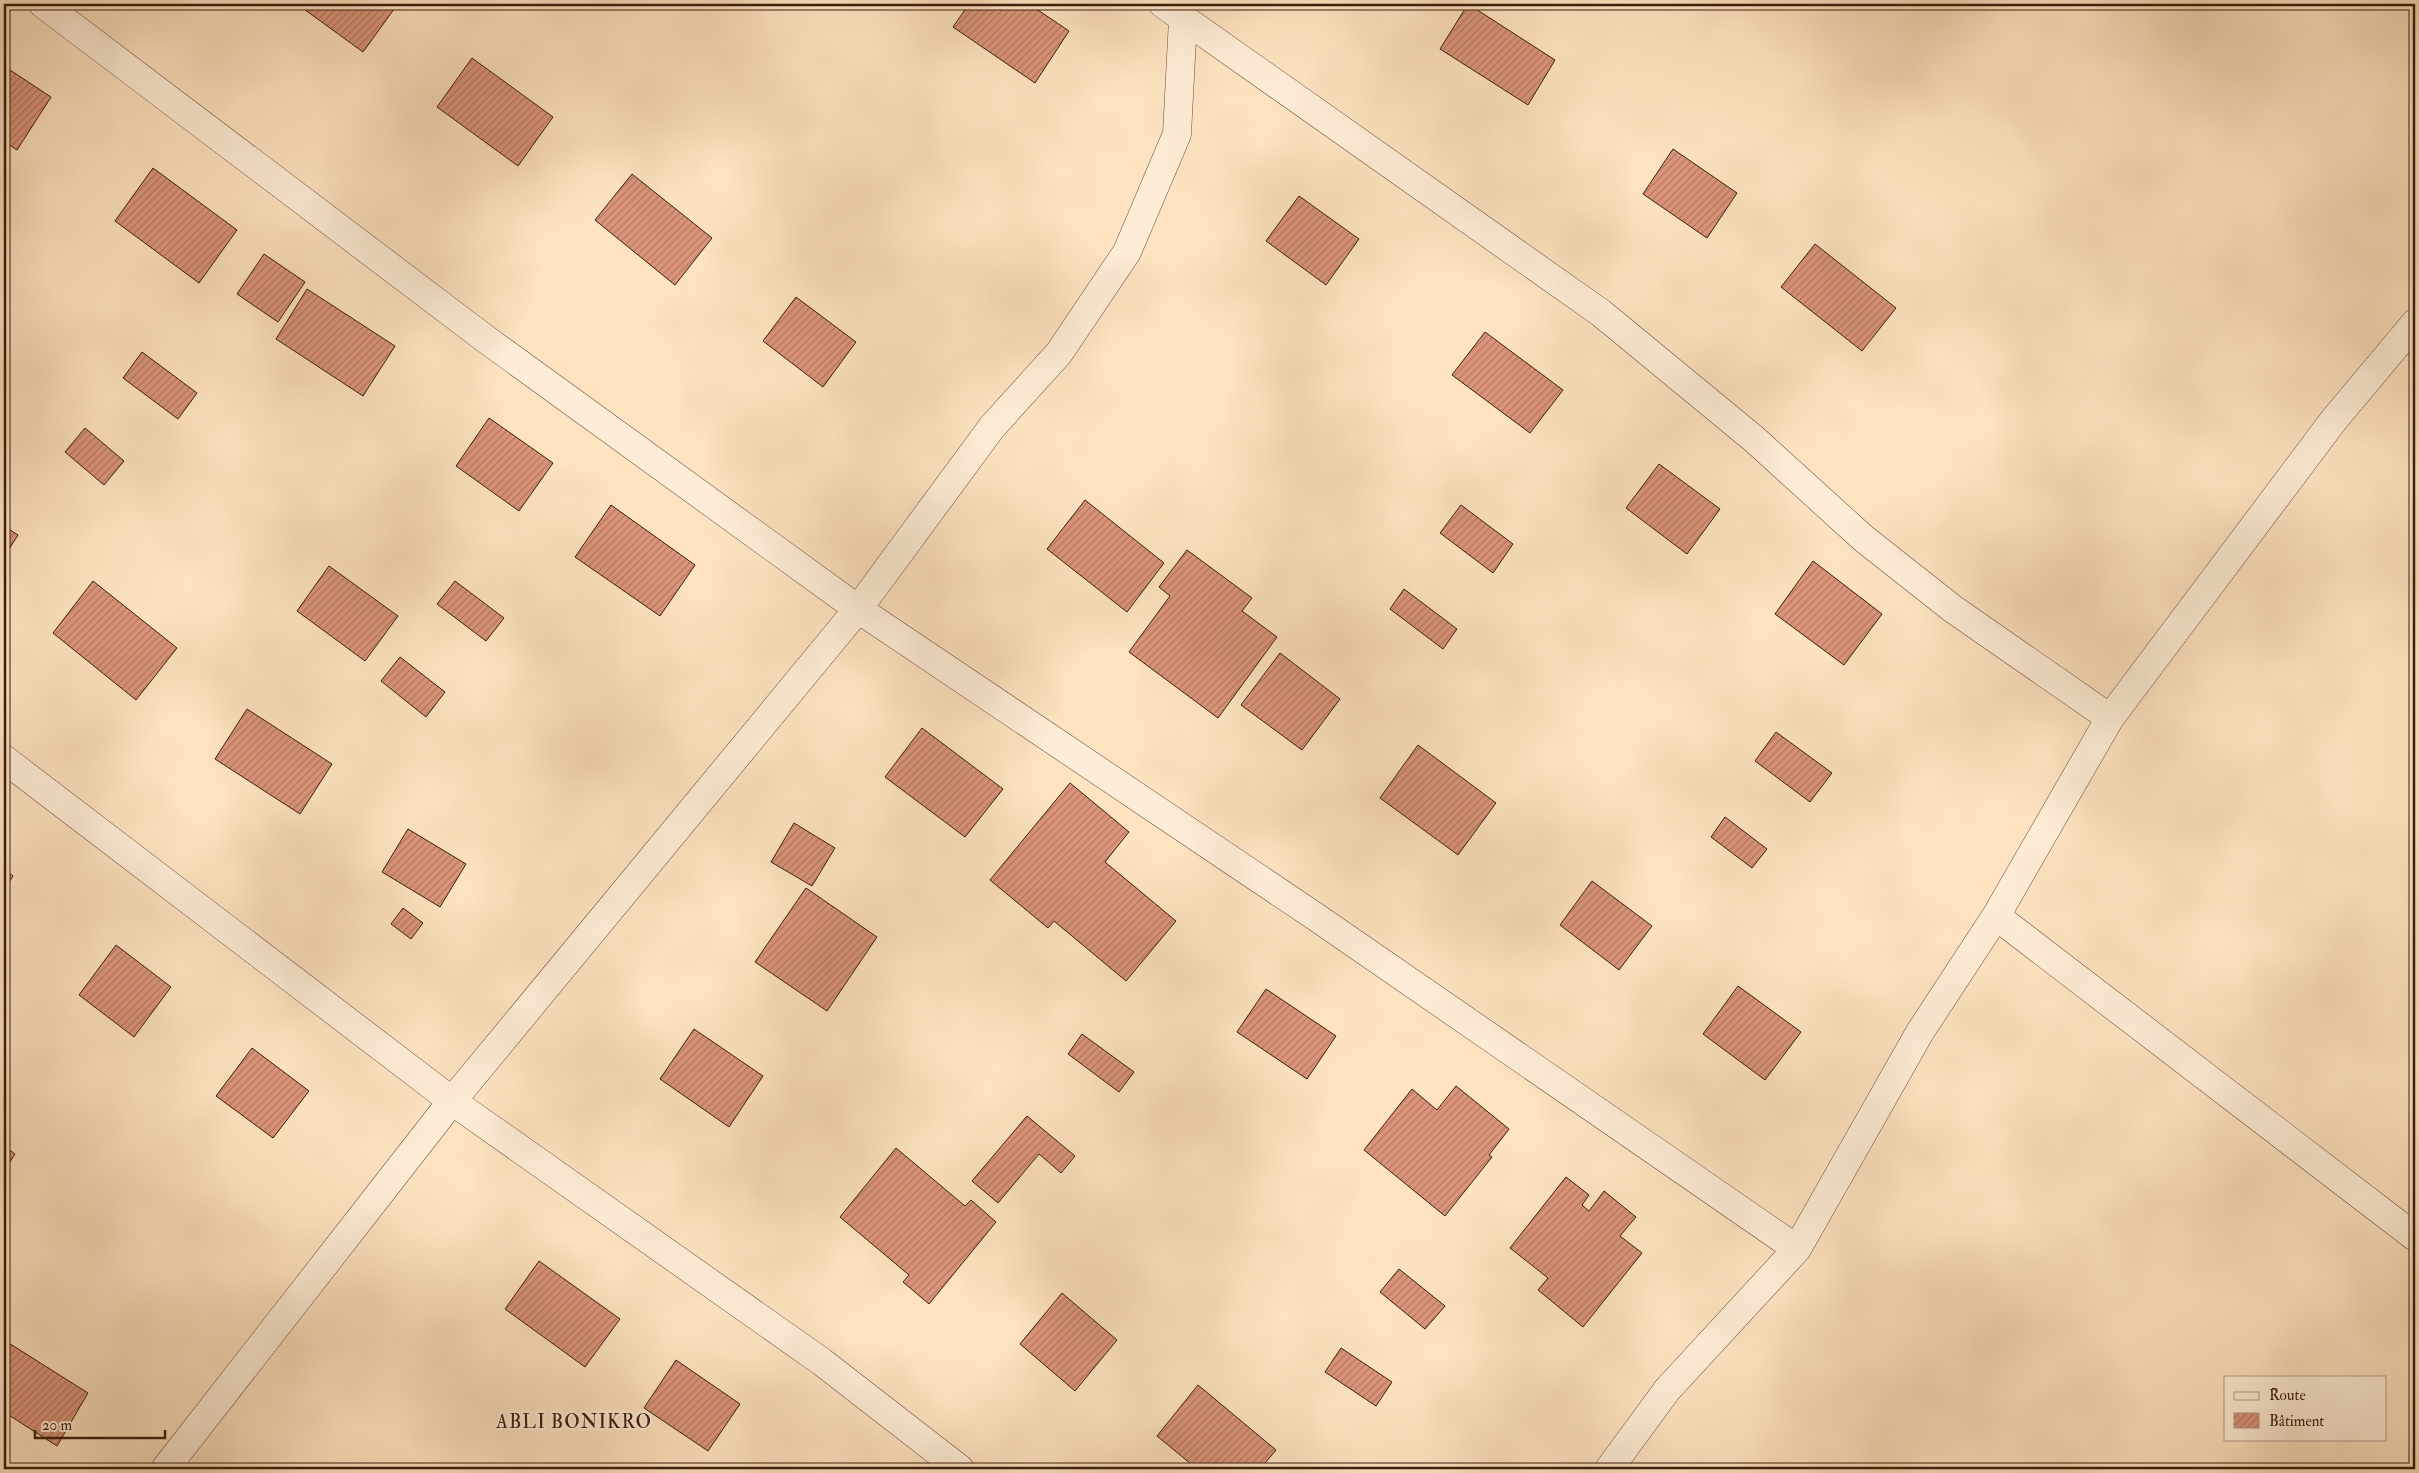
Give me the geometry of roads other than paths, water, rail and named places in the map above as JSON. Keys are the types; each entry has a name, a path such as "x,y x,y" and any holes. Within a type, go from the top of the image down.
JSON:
{"street":[{"path":"43,4 487,340 858,610 1316,917 1797,1249"},
{"path":"165,1469 452,1101 858,610 992,428 1060,353 1128,252 1177,134 1173,11"},
{"path":"1173,11 1600,313 1754,439 1863,538 1953,610 2110,718"},
{"path":"1609,1469 1667,1390 1797,1249 1920,1032 1996,916 2110,718 2332,421 2415,323"},
{"path":"4,759 452,1101 822,1362 960,1469"},
{"path":"1996,916 2415,1237"}],"district":[{"name":"ABLI BONIKRO","path":"574,1421"}]}
